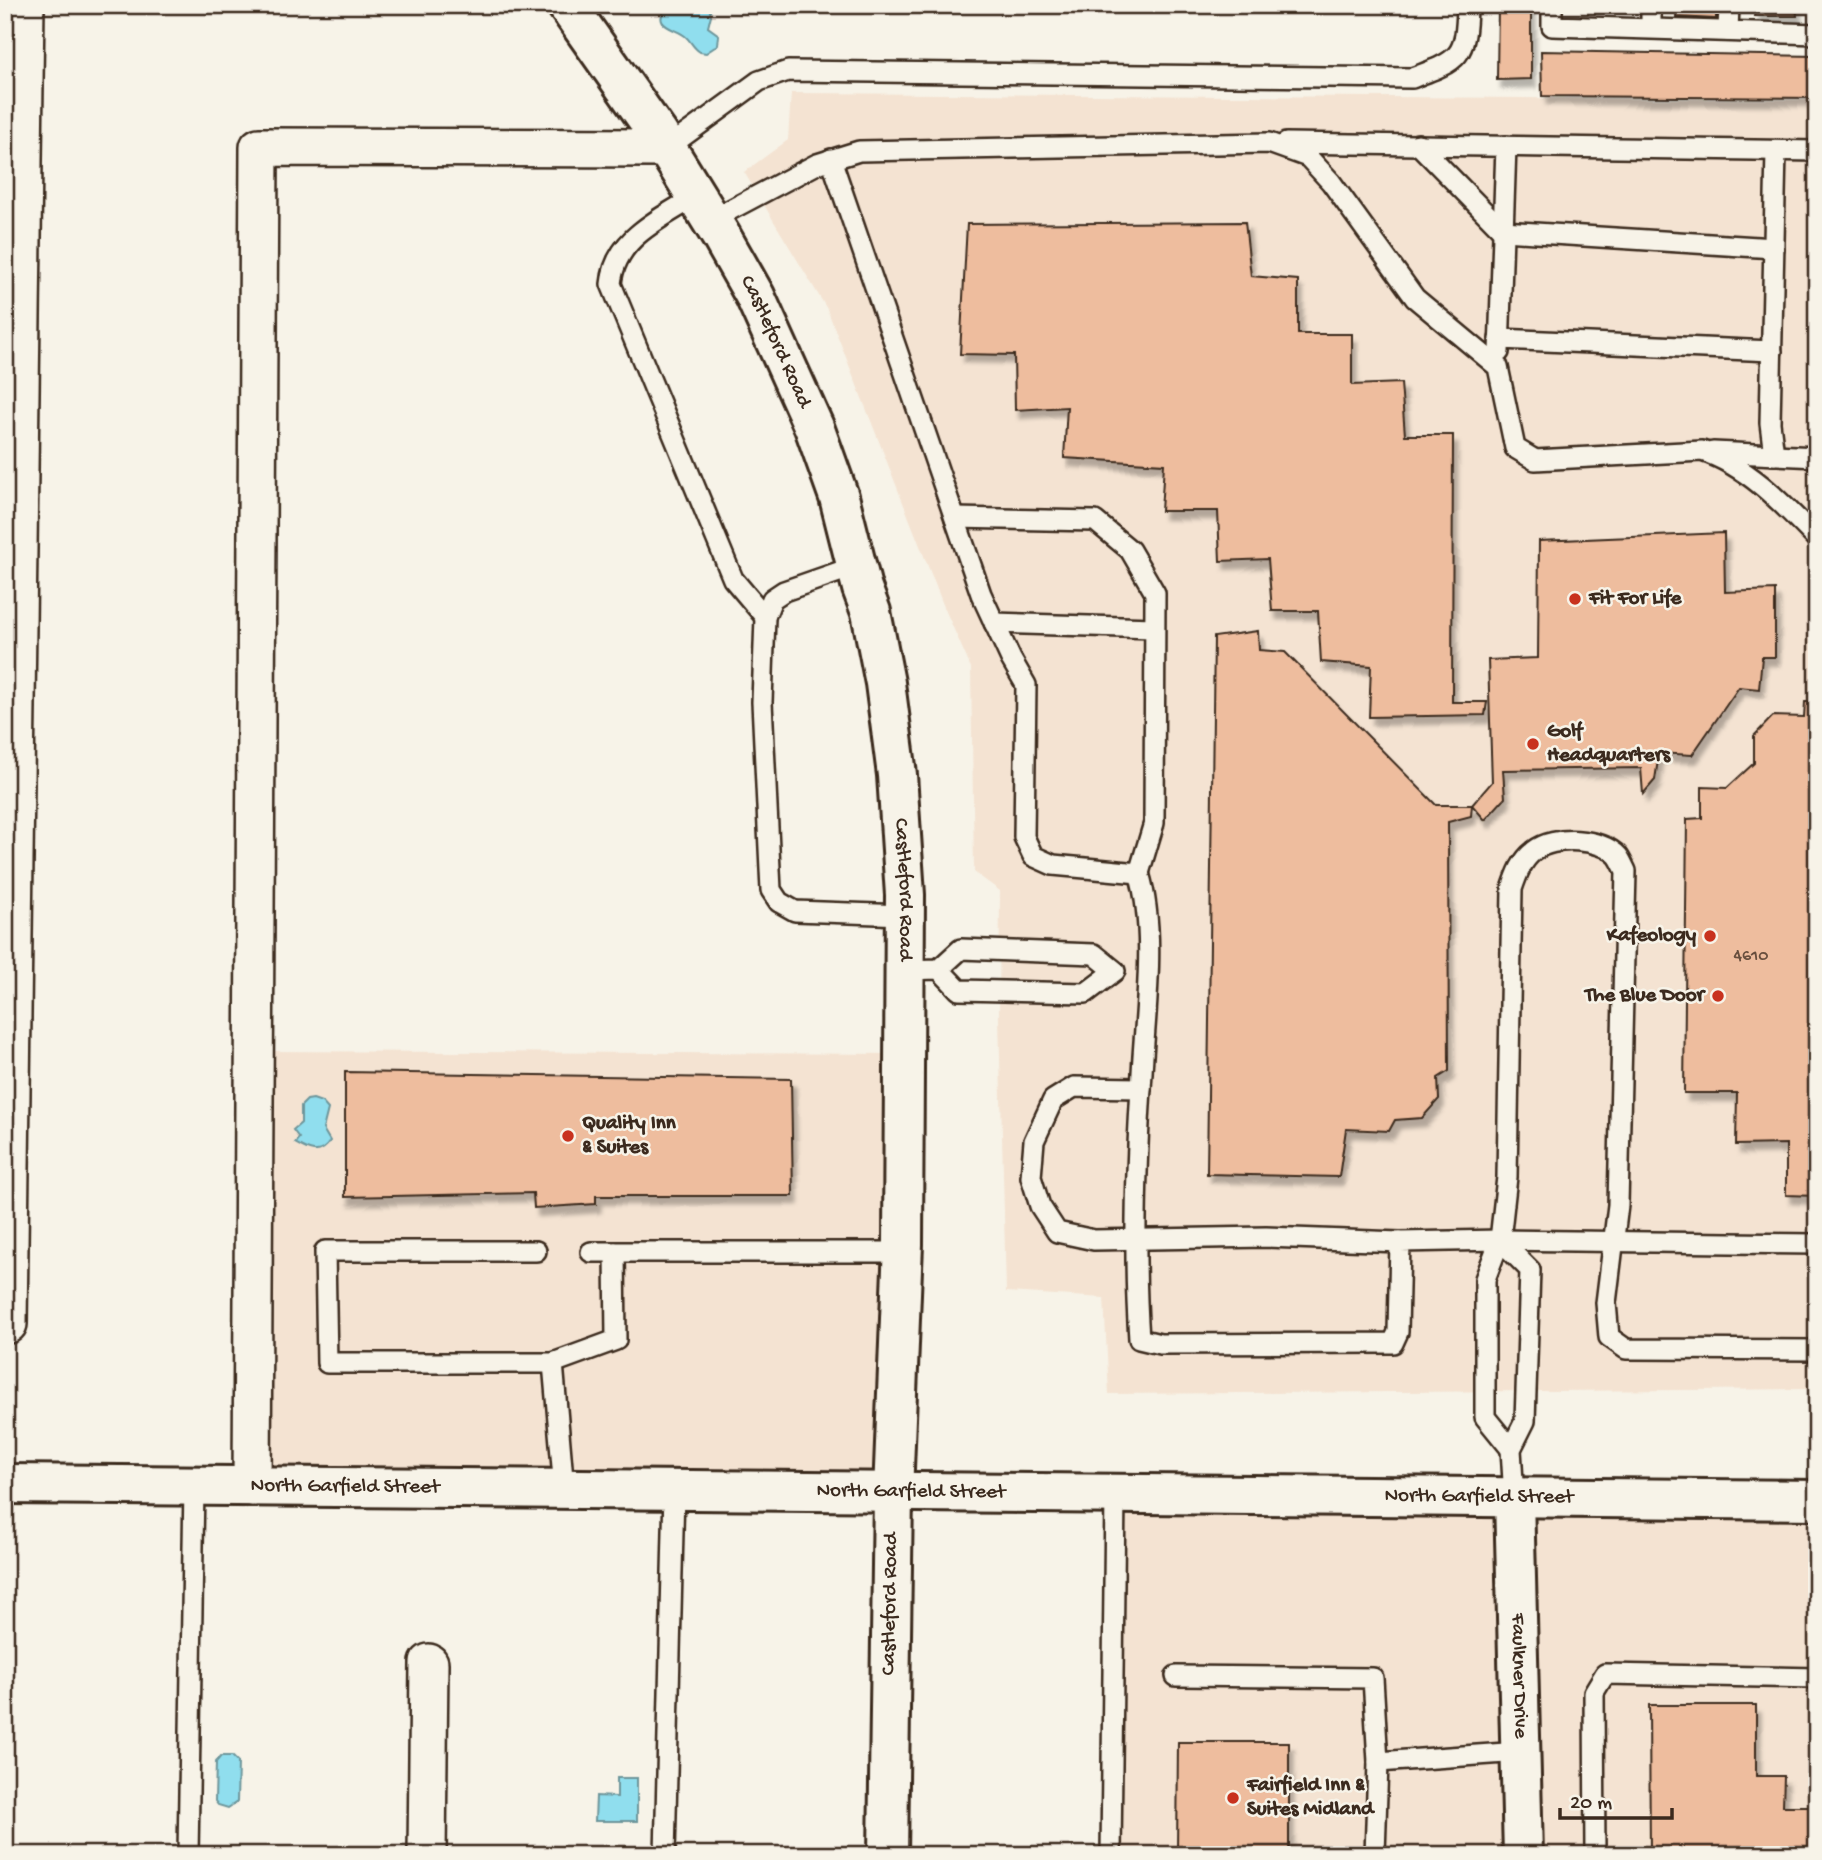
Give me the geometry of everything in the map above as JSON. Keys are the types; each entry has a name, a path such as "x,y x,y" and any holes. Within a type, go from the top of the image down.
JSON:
{"street":[{"path":"9,1324 25,5"},
{"name":"Castleford Road","path":"567,5 667,148 755,296 814,427 839,497 856,566 871,612 888,705 903,848 904,915 921,969 902,1252 892,1493 888,1855"},
{"path":"252,1487 259,147 667,148"},
{"name":"North Garfield Street","path":"5,1484 1817,1500"},
{"name":"Faulkner Drive","path":"1514,1498 1523,1855"},
{"path":"427,1855 429,1663"}],"lane":[{"path":"667,148 759,81 788,71 1412,78 1449,64 1463,49 1467,5"},
{"path":"1552,5 1552,26 1817,34"},
{"path":"1651,5 1651,28"},
{"path":"1728,31 1729,5"},
{"path":"1269,143 1308,157 1331,182 1415,298 1498,367"},
{"path":"765,617 733,579 611,284 612,268 634,237 817,164 859,151 1269,143 1817,150"},
{"path":"1418,145 1503,231 1773,248"},
{"path":"1506,146 1498,367 1515,448 1535,460 1702,451 1817,457"},
{"path":"1774,455 1770,423 1776,150"},
{"path":"831,159 981,594 1010,659 1026,685 1024,836 1033,856 1053,865 1139,873"},
{"path":"1499,339 1772,351"},
{"path":"1702,451 1722,457 1749,476 1785,506 1817,539"},
{"path":"955,518 1095,522 1130,550 1154,593 1154,824 1139,873 1146,897 1148,974 1134,1241 1139,1339 1160,1344 1393,1343 1398,1332 1400,1242"},
{"path":"856,566 784,591 772,599 765,617 762,702 771,890 779,902 795,911 904,915"},
{"path":"994,623 1154,628"},
{"path":"1511,1449 1485,1417 1485,1279 1500,1240 1507,1177 1512,889 1518,869 1535,849 1560,840 1591,842 1617,855 1626,871 1618,1205 1606,1303 1609,1337 1626,1349 1817,1350"},
{"path":"921,969 961,949 1094,954 1115,971 1148,974"},
{"path":"921,969 959,990 1073,993 1086,993 1115,971"},
{"path":"1141,1088 1074,1087 1053,1100 1034,1141 1031,1177 1040,1206 1057,1231 1094,1240 1134,1241 1266,1237 1400,1242 1500,1240 1817,1244"},
{"path":"1500,1240 1531,1270 1525,1422 1511,1449 1514,1498"},
{"path":"536,1251 325,1251 327,1363 553,1363 616,1340 615,1252"},
{"path":"591,1252 902,1252"},
{"path":"553,1363 564,1490"},
{"path":"188,1855 194,1486"},
{"path":"665,1855 674,1491"},
{"path":"1111,1855 1115,1493"},
{"path":"1595,1855 1594,1692 1605,1674 1817,1678"},
{"path":"1176,1676 1373,1678 1378,1762 1375,1855"},
{"path":"1378,1762 1520,1752"}],"shaded area":[{"path":"791,93 1817,100 1817,1389 1109,1394 1104,1298 1006,1292 999,1018 1000,891 974,872 971,668 944,607 827,309 744,172 788,140"},
{"path":"256,1051 903,1054 901,1492 251,1487"},
{"path":"1118,1494 1817,1500 1817,1855 1113,1855"}],"water":[{"path":"668,5 709,7 711,15 708,27 719,35 718,45 706,53 700,52 685,36 666,26 661,18"},
{"path":"307,1100 322,1102 328,1109 323,1129 330,1141 318,1151 295,1143 299,1138 293,1130 301,1123 301,1106"},
{"path":"221,1756 232,1756 238,1762 237,1802 228,1808 215,1801 216,1762"},
{"path":"617,1778 637,1778 637,1821 595,1821 596,1796 617,1797"}],"building":[{"path":"1498,5 1531,5 1531,79 1497,80"},
{"path":"1677,5 1716,5 1716,19 1676,17"},
{"path":"1755,5 1796,5 1797,16 1755,16"},
{"path":"1541,51 1817,56 1817,98 1542,96"},
{"path":"1245,222 1251,276 1298,280 1298,334 1352,334 1352,385 1401,383 1405,435 1453,435 1452,702 1487,702 1485,715 1369,717 1371,666 1321,662 1318,611 1272,611 1268,559 1220,561 1218,511 1161,511 1164,464 1064,458 1067,407 1015,410 1014,355 960,354 967,224"},
{"path":"1724,533 1725,592 1775,590 1775,657 1762,657 1759,689 1739,687 1692,755 1659,753 1655,780 1643,794 1641,768 1503,770 1505,798 1485,820 1472,805 1492,782 1488,660 1538,658 1539,541"},
{"path":"1258,631 1259,650 1285,652 1436,805 1472,805 1471,816 1448,822 1449,1071 1438,1078 1439,1099 1422,1118 1395,1120 1389,1131 1346,1129 1339,1177 1207,1174 1214,637"},
{"path":"1805,702 1817,702 1817,1196 1786,1195 1786,1144 1736,1145 1737,1093 1684,1093 1687,819 1702,818 1702,787 1727,788 1754,763 1754,736 1773,716 1804,717"},
{"name":"Quality Inn & Suites","path":"345,1072 791,1079 793,1196 596,1196 596,1204 534,1208 533,1193 345,1197"},
{"path":"1649,1705 1756,1705 1756,1776 1784,1776 1783,1806 1817,1806 1817,1855 1650,1855"},
{"name":"Fairfield Inn & Suites Midland","path":"1178,1742 1289,1742 1289,1855 1177,1855"}],"place":[{"name":"Fit For Life","path":"1575,599"},
{"name":"Golf Headquarters","path":"1533,744"},
{"name":"Kafeology","path":"1710,936"},
{"name":"The Blue Door","path":"1718,996"},
{"name":"Quality Inn & Suites","path":"568,1136"},
{"name":"Fairfield Inn & Suites Midland","path":"1233,1798"}]}
